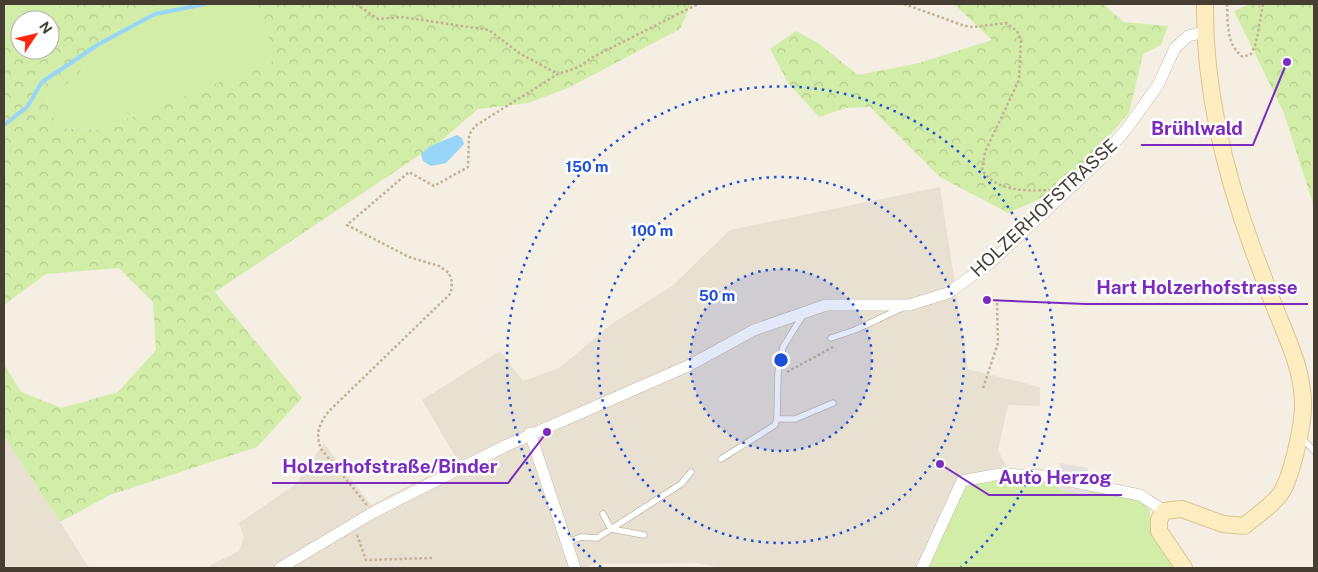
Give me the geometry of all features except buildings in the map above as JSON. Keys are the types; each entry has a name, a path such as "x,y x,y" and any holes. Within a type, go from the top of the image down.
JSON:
{"main road":[{"path":"1184,568 1159,531 1159,520 1164,511 1182,509 1223,524 1244,526 1268,507 1281,493 1299,435 1303,404 1302,386 1290,343 1251,245 1232,185 1217,125 1204,32 1205,4"}],"street":[{"name":"HOLZERHOFSTRASSE","path":"280,568 374,512 530,433 690,366 754,330 826,305 908,305 932,299 955,288 991,262 1101,159 1128,127 1158,85 1175,48 1188,36 1204,32"},
{"path":"530,433 568,542 575,568"},
{"path":"922,568 962,481 1000,474 1045,476 1140,495 1164,511"}],"lane":[{"path":"831,338 855,330 908,305"},
{"path":"721,459 775,425 777,419 778,376 783,347 805,311"},
{"path":"777,419 794,419 833,403"},
{"path":"1299,435 1314,451"},
{"path":"568,542 581,537 597,538 681,484 691,472"},
{"path":"603,514 611,529"},
{"path":"611,529 644,535"}],"path":[{"path":"356,4 378,19 402,17 489,30 519,53 558,74"},
{"path":"374,512 321,449 317,438 319,426 334,405 451,293 452,282 449,272 439,266 409,257 347,225 410,172 434,186 468,167 469,135 475,126 558,74 579,67 593,57 698,4"},
{"path":"904,4 965,26 973,27 1006,23 1017,31 1021,40 1018,80 985,152 982,170 986,177 1003,186 1025,190 1069,189"},
{"path":"1227,4 1229,37 1233,48 1243,57 1252,54 1256,43 1263,4"},
{"path":"983,388 998,343 997,299"},
{"path":"778,376 836,345 839,336"},
{"path":"353,524 366,560 432,558"}],"shaded area":[{"path":"940,187 968,369 1040,387 1040,406 1008,405 998,450 1026,504 1007,568 726,568 696,563 593,564 586,568 205,568 239,551 244,537 239,523 296,484 324,443 371,505 458,461 422,400 500,351 523,381 559,368 613,323 672,286 730,230"},
{"path":"4,436 60,522 89,568 4,568"},
{"path":"1060,463 1088,468 1089,495 1058,490"}],"green space":[{"path":"4,4 65,4 53,10 10,10 10,32 4,35"},
{"path":"65,4 156,4 112,30 75,78 46,97 57,128 99,130 279,59 254,4 691,4 680,29 568,88 528,103 478,109 442,140 215,292 302,398 257,447 110,495 60,522 4,436 4,364 21,392 62,408 118,392 156,350 153,302 119,268 46,274 4,305 4,35 10,32 10,60 60,60 60,10 53,10"},
{"path":"156,4 254,4 280,59 99,130 57,128 46,97 75,78 112,30"},
{"path":"954,4 1103,4 1124,22 1168,26 1161,45 1143,54 1129,113 1072,179 1042,198 1008,213 940,177 870,107 846,108 819,117 788,83 770,49 796,31 818,43 858,75 919,63 992,40"},
{"path":"1250,4 1314,4 1314,207 1284,113 1234,11"},
{"path":"992,476 1058,480 1058,490 1089,486 1143,499 1149,510 1154,537 1176,568 927,568 962,490 973,482"}],"water":[{"path":"457,135 462,138 464,144 446,163 431,166 423,161 421,154 430,146"}],"waterway":[{"path":"4,125 27,107 42,82 99,44 155,14 205,4"}],"place":[{"name":"Brühlwald","path":"1287,62"},
{"name":"Hart Holzerhofstrasse","path":"987,300"},
{"name":"Holzerhofstraße/Binder","path":"547,432"},
{"name":"Auto Herzog","path":"940,464"}]}
